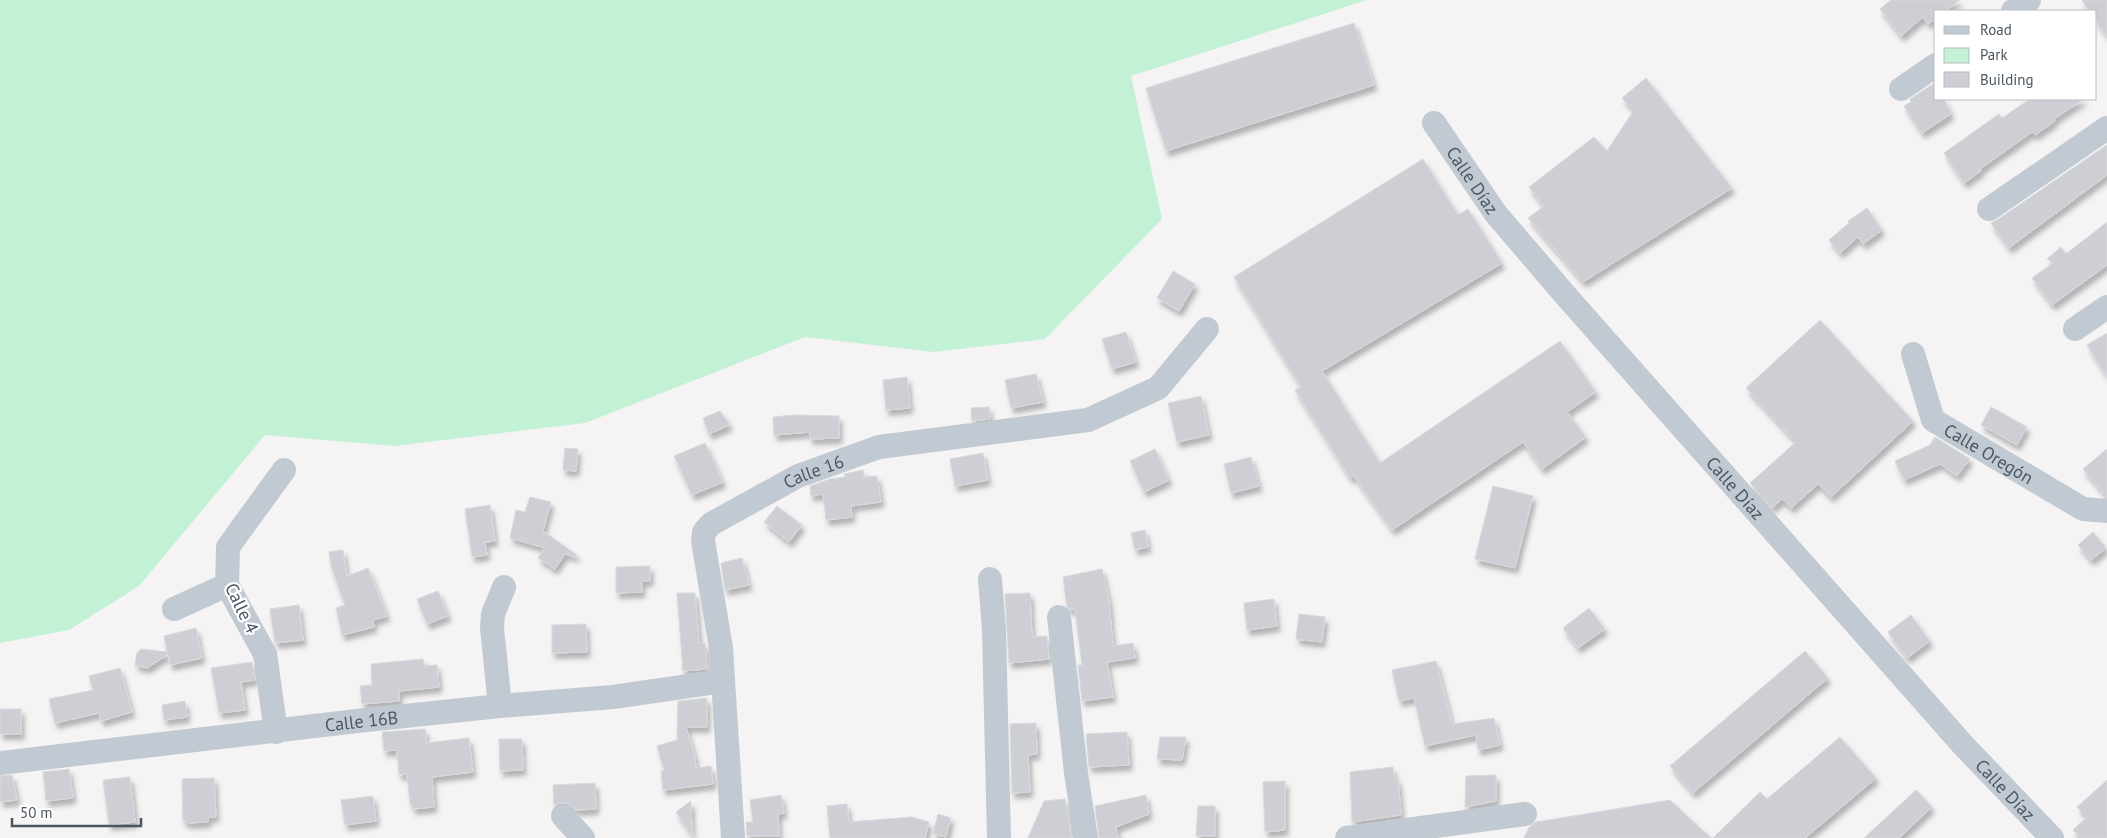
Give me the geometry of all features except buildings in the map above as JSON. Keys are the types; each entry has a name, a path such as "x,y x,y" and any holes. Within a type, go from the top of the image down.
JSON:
{"street":[{"path":"2014,10 2029,0"},
{"path":"1901,89 1934,66"},
{"name":"Calle Díaz","path":"1434,123 1496,214 1560,289 1963,746 2052,838"},
{"path":"1989,209 2107,128"},
{"path":"2076,329 2107,307"},
{"name":"Calle 16","path":"733,838 721,648 703,541 704,532 711,524 798,476 879,448 1088,420 1158,388 1207,329"},
{"name":"Calle Oregón","path":"1913,354 1933,420 2083,509 2107,511"},
{"name":"Calle 4","path":"276,732 265,654 227,585 228,547 284,470"},
{"path":"990,579 994,630 998,838"},
{"path":"174,609 227,585"},
{"path":"500,706 492,628 493,614 504,587"},
{"path":"1059,617 1076,773 1086,838"},
{"name":"Calle 16B","path":"0,762 500,706 614,697 722,681"},
{"path":"1347,838 1525,814"},
{"path":"563,816 582,838"}],"green space":[{"path":"0,0 1367,0 1131,76 1162,219 1045,339 934,352 805,337 585,423 394,446 265,435 139,586 69,630 0,643"}]}
